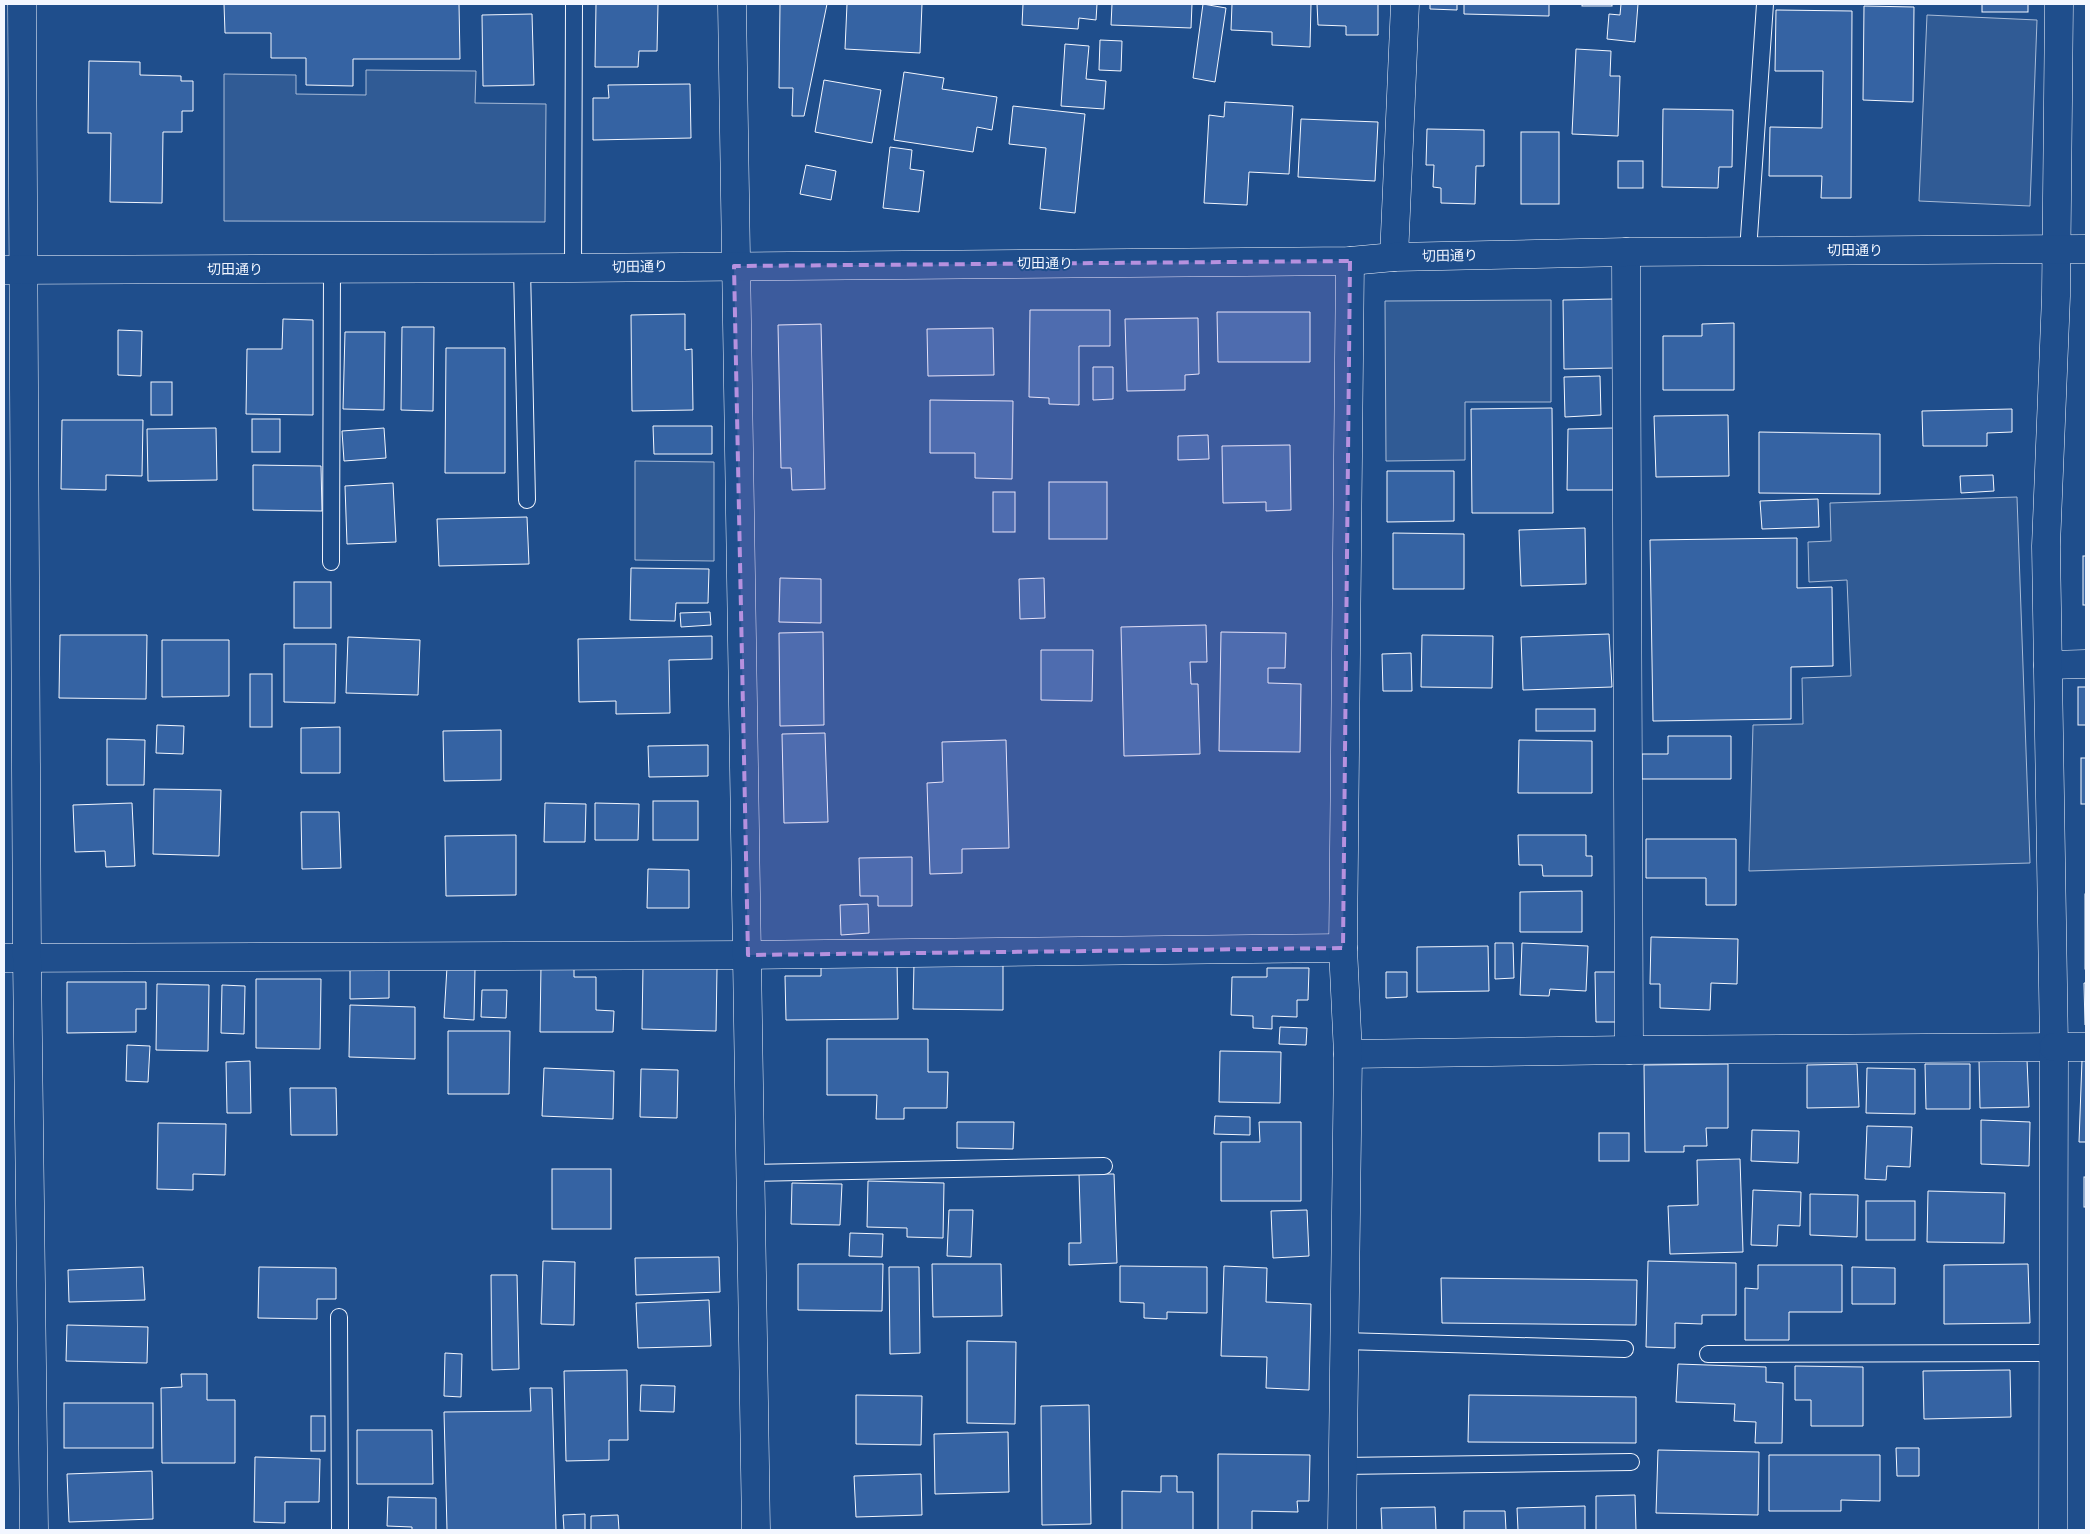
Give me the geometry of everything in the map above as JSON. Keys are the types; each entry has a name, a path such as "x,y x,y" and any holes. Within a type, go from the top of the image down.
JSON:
{"street":[{"path":"22,4 13,32 15,958 34,1530"},
{"path":"732,4 734,266 752,1173 756,1530"},
{"path":"1394,257 1405,4"},
{"path":"2053,1530 2054,1047 2046,546 2057,249 2059,4"},
{"name":"切田通り","path":"14,270 573,268 1350,261 1394,257 1626,252 2086,248"},
{"path":"1626,252 1629,1050"},
{"path":"1342,1530 1348,1054 1344,948 1350,261"},
{"path":"2048,665 2086,664"},
{"path":"15,958 748,955 1344,948"},
{"path":"1348,1054 2086,1047"}],"lane":[{"path":"573,268 574,4"},
{"path":"1748,251 1765,4"},
{"path":"522,268 527,500"},
{"path":"331,562 332,269"},
{"path":"752,1173 1104,1166"},
{"path":"339,1317 340,1530"},
{"path":"1344,1341 1625,1349"},
{"path":"1708,1354 2053,1353"},
{"path":"1342,1466 1631,1462"}],"highlighted area":[{"path":"1350,261 1343,948 748,955 734,266"}],"shaded area":[{"path":"1927,15 2037,20 2030,206 1919,201"},
{"path":"366,70 476,71 475,103 546,104 545,222 224,221 224,74 296,75 296,94 366,95"},
{"path":"1551,300 1551,402 1465,402 1465,460 1386,461 1385,301"},
{"path":"635,461 714,462 714,561 635,560"},
{"path":"2017,497 2030,863 1749,871 1753,725 1803,724 1802,678 1851,676 1847,580 1809,582 1808,542 1831,541 1830,503"}],"building":[{"path":"224,4 459,4 460,59 353,59 353,86 306,85 306,58 271,58 271,33 225,33"},
{"path":"596,4 658,4 657,51 639,51 638,67 595,67"},
{"path":"780,4 827,4 804,116 792,116 793,88 779,88"},
{"path":"847,4 922,4 920,53 845,49"},
{"path":"1023,4 1097,4 1096,20 1079,18 1078,29 1022,25"},
{"path":"1112,4 1192,4 1191,28 1111,25"},
{"path":"1203,4 1226,8 1215,82 1193,78"},
{"path":"1232,4 1311,4 1310,47 1272,45 1272,32 1231,30"},
{"path":"1317,4 1378,4 1378,35 1346,35 1346,26 1318,25"},
{"path":"1430,4 1457,4 1457,10 1430,9"},
{"path":"1464,4 1549,4 1549,16 1464,14"},
{"path":"1582,4 1612,4 1612,6 1582,6"},
{"path":"1621,4 1638,4 1635,42 1607,39 1609,14 1620,15"},
{"path":"1982,4 2028,4 2028,12 1982,12"},
{"path":"1864,6 1914,7 1913,102 1863,100"},
{"path":"1776,10 1852,11 1851,198 1821,198 1822,176 1769,176 1770,127 1822,128 1823,71 1775,71"},
{"path":"532,14 534,85 483,86 482,15"},
{"path":"1100,40 1122,41 1121,71 1099,70"},
{"path":"1065,44 1089,46 1086,79 1106,81 1104,109 1061,106"},
{"path":"1576,49 1611,51 1610,76 1620,76 1618,136 1572,134"},
{"path":"89,61 140,62 140,75 181,76 181,81 193,81 193,111 182,111 182,132 163,132 162,203 110,202 111,133 88,133"},
{"path":"904,72 944,78 942,89 997,97 992,130 977,127 973,152 894,140"},
{"path":"824,80 881,90 872,143 815,132"},
{"path":"690,84 691,138 593,140 593,98 609,98 608,85"},
{"path":"1225,102 1293,106 1289,174 1249,172 1247,205 1204,203 1209,115 1224,117"},
{"path":"1013,106 1085,114 1075,213 1040,209 1046,148 1009,144"},
{"path":"1663,109 1733,110 1732,167 1719,167 1718,188 1662,187"},
{"path":"1301,119 1378,122 1375,181 1298,177"},
{"path":"1427,129 1484,130 1484,166 1476,166 1475,204 1441,203 1441,188 1433,187 1434,165 1426,165"},
{"path":"1521,132 1559,132 1559,204 1521,204"},
{"path":"890,147 912,150 910,169 924,171 919,212 883,208"},
{"path":"1618,161 1643,161 1643,188 1618,188"},
{"path":"806,165 836,171 831,200 800,194"},
{"path":"1613,299 1614,368 1564,369 1563,300"},
{"path":"1030,310 1110,310 1110,346 1079,346 1079,405 1049,404 1049,398 1029,397"},
{"path":"1217,312 1310,312 1310,362 1218,362"},
{"path":"685,314 685,350 692,349 693,410 632,411 631,315"},
{"path":"1198,318 1199,374 1185,375 1185,390 1127,391 1125,319"},
{"path":"283,319 313,320 313,415 246,414 247,349 282,349"},
{"path":"1734,323 1734,390 1663,390 1663,336 1702,336 1702,324"},
{"path":"821,324 825,489 792,490 791,468 781,468 778,325"},
{"path":"402,327 434,327 433,411 401,410"},
{"path":"993,328 994,375 928,376 927,329"},
{"path":"118,330 142,331 141,376 118,375"},
{"path":"345,332 385,332 384,410 343,409"},
{"path":"446,348 505,348 505,473 445,473"},
{"path":"1093,367 1113,367 1113,399 1093,400"},
{"path":"1600,376 1601,415 1565,417 1564,377"},
{"path":"151,382 172,382 172,415 151,415"},
{"path":"930,400 1013,401 1012,479 975,478 975,453 930,453"},
{"path":"1552,408 1553,513 1472,513 1471,409"},
{"path":"2012,409 2012,432 1987,433 1987,446 1923,446 1922,411"},
{"path":"1728,415 1729,476 1656,477 1654,416"},
{"path":"252,419 280,419 280,452 252,452"},
{"path":"62,420 143,420 142,476 106,475 106,490 61,489"},
{"path":"653,426 712,426 712,454 654,454"},
{"path":"216,428 217,480 148,481 147,429"},
{"path":"384,428 386,458 344,461 342,431"},
{"path":"1613,428 1613,490 1567,490 1568,429"},
{"path":"1759,432 1880,434 1880,494 1759,493"},
{"path":"1208,435 1209,459 1178,460 1178,436"},
{"path":"1290,445 1291,510 1266,511 1266,502 1223,503 1222,446"},
{"path":"253,465 321,466 322,511 253,510"},
{"path":"1387,471 1454,471 1454,521 1387,522"},
{"path":"1993,475 1994,491 1961,493 1960,476"},
{"path":"1049,482 1107,482 1107,539 1049,539"},
{"path":"393,483 396,542 347,544 345,486"},
{"path":"993,492 1015,492 1015,532 993,532"},
{"path":"1818,499 1819,527 1762,529 1760,501"},
{"path":"527,517 529,564 439,566 437,519"},
{"path":"1585,528 1586,584 1521,586 1519,530"},
{"path":"1393,533 1464,534 1464,589 1393,589"},
{"path":"1797,538 1797,588 1832,587 1833,666 1791,667 1791,719 1653,721 1650,540"},
{"path":"2083,556 2086,556 2086,605 2083,605"},
{"path":"631,568 709,569 708,603 676,603 675,621 630,620"},
{"path":"780,578 821,579 821,623 779,622"},
{"path":"1044,578 1045,618 1020,619 1019,579"},
{"path":"294,582 331,582 331,628 294,628"},
{"path":"710,612 711,625 681,627 680,613"},
{"path":"1206,625 1207,662 1190,662 1191,684 1198,684 1200,754 1124,756 1121,627"},
{"path":"823,632 824,725 780,726 779,633"},
{"path":"1221,632 1286,633 1285,668 1268,668 1268,683 1301,684 1300,752 1219,751"},
{"path":"1609,634 1612,687 1523,690 1521,637"},
{"path":"60,635 147,635 146,699 59,698"},
{"path":"1422,635 1493,636 1492,688 1421,687"},
{"path":"712,636 712,659 669,660 670,713 616,714 616,701 579,702 578,639"},
{"path":"348,637 420,640 418,695 346,693"},
{"path":"162,640 229,640 229,696 162,697"},
{"path":"284,644 336,644 335,703 284,702"},
{"path":"1041,650 1093,650 1092,701 1041,700"},
{"path":"1411,653 1412,691 1383,691 1382,654"},
{"path":"250,674 272,674 272,727 250,727"},
{"path":"2078,687 2086,687 2086,725 2078,725"},
{"path":"1536,709 1595,709 1595,731 1536,731"},
{"path":"157,725 184,726 183,754 156,753"},
{"path":"340,727 340,773 301,773 301,728"},
{"path":"501,730 501,780 444,781 443,731"},
{"path":"825,733 828,822 784,823 782,734"},
{"path":"1668,736 1731,736 1731,779 1642,779 1642,754 1668,754"},
{"path":"107,739 145,740 144,785 107,785"},
{"path":"1006,740 1009,848 962,849 962,873 930,874 927,783 943,782 942,742"},
{"path":"1519,740 1592,741 1592,793 1518,793"},
{"path":"708,745 708,776 649,777 648,746"},
{"path":"2081,758 2086,758 2086,804 2081,804"},
{"path":"154,789 221,790 219,856 153,854"},
{"path":"653,801 698,801 698,840 653,840"},
{"path":"132,803 135,866 106,867 105,851 75,852 73,805"},
{"path":"545,803 586,804 585,842 544,842"},
{"path":"595,803 639,804 638,840 595,840"},
{"path":"301,812 339,812 341,868 302,869"},
{"path":"516,835 516,895 446,896 445,836"},
{"path":"1518,835 1586,835 1586,856 1592,856 1592,876 1543,876 1542,865 1519,865"},
{"path":"1646,839 1736,839 1736,905 1706,905 1706,878 1646,878"},
{"path":"912,857 912,906 878,906 878,896 860,896 859,858"},
{"path":"648,869 689,870 689,908 647,908"},
{"path":"1582,891 1582,932 1520,932 1520,892"},
{"path":"2086,894 2086,969 2085,969"},
{"path":"868,904 869,933 841,935 840,905"},
{"path":"1651,937 1738,939 1737,984 1711,983 1710,1010 1660,1008 1660,984 1650,984"},
{"path":"1495,943 1513,943 1514,978 1495,979"},
{"path":"1522,943 1588,946 1586,991 1550,989 1549,996 1520,995"},
{"path":"1488,946 1489,991 1417,992 1417,947"},
{"path":"897,960 898,1019 786,1020 785,976 821,976 821,961"},
{"path":"914,963 1003,964 1003,1010 913,1009"},
{"path":"541,965 574,965 574,977 596,977 596,1010 614,1011 613,1032 540,1032"},
{"path":"643,966 717,968 716,1031 642,1029"},
{"path":"350,967 389,967 389,998 350,999"},
{"path":"447,967 475,968 474,1020 444,1018"},
{"path":"1267,968 1309,968 1308,1000 1297,1000 1297,1017 1272,1016 1272,1029 1253,1028 1253,1016 1231,1015 1232,977 1267,977"},
{"path":"1386,972 1407,972 1407,997 1386,998"},
{"path":"1595,972 1616,972 1617,1022 1596,1022"},
{"path":"256,979 321,979 320,1049 256,1048"},
{"path":"67,982 146,982 146,1009 136,1009 136,1032 67,1033"},
{"path":"2084,983 2086,983 2086,1025 2085,1025"},
{"path":"157,984 209,985 208,1051 156,1050"},
{"path":"222,985 245,986 244,1034 221,1033"},
{"path":"482,990 507,990 506,1018 481,1017"},
{"path":"350,1005 415,1007 415,1059 349,1057"},
{"path":"1280,1027 1307,1028 1306,1045 1279,1044"},
{"path":"448,1031 510,1031 509,1094 448,1094"},
{"path":"827,1039 928,1039 928,1072 948,1072 947,1108 904,1108 904,1119 876,1119 877,1095 827,1095"},
{"path":"127,1045 150,1046 148,1082 126,1081"},
{"path":"1220,1051 1281,1052 1280,1103 1219,1102"},
{"path":"1979,1060 2027,1060 2029,1107 1980,1108"},
{"path":"2082,1060 2086,1060 2086,1142 2079,1142"},
{"path":"250,1061 251,1113 227,1113 226,1062"},
{"path":"1728,1064 1728,1128 1706,1128 1707,1146 1684,1146 1684,1152 1645,1152 1644,1065"},
{"path":"1857,1064 1859,1107 1807,1108 1807,1065"},
{"path":"1925,1064 1970,1064 1970,1109 1926,1109"},
{"path":"544,1068 614,1071 613,1119 542,1116"},
{"path":"1867,1068 1915,1069 1915,1114 1866,1113"},
{"path":"641,1069 678,1070 677,1118 640,1117"},
{"path":"290,1088 336,1088 337,1135 291,1135"},
{"path":"1215,1116 1250,1117 1250,1135 1214,1134"},
{"path":"1981,1120 2030,1122 2029,1166 1981,1164"},
{"path":"957,1122 1014,1122 1013,1149 957,1148"},
{"path":"1259,1122 1301,1122 1301,1201 1221,1201 1221,1142 1260,1142"},
{"path":"158,1123 226,1124 225,1175 193,1174 193,1190 157,1189"},
{"path":"1867,1126 1912,1127 1910,1167 1887,1166 1886,1180 1865,1179"},
{"path":"1752,1130 1799,1131 1798,1163 1751,1161"},
{"path":"1599,1133 1629,1133 1629,1161 1599,1161"},
{"path":"1740,1159 1743,1252 1670,1254 1668,1206 1698,1205 1697,1160"},
{"path":"552,1169 611,1169 611,1229 552,1229"},
{"path":"1079,1174 1114,1174 1117,1263 1069,1265 1069,1243 1081,1243"},
{"path":"2084,1177 2086,1177 2086,1207 2084,1207"},
{"path":"868,1181 944,1183 943,1238 907,1237 907,1228 867,1227"},
{"path":"792,1183 842,1184 840,1225 791,1224"},
{"path":"1753,1190 1801,1192 1800,1226 1778,1225 1777,1246 1751,1245"},
{"path":"1928,1191 2005,1193 2004,1243 1927,1242"},
{"path":"1810,1194 1858,1195 1857,1237 1810,1235"},
{"path":"1866,1201 1915,1201 1915,1240 1866,1240"},
{"path":"949,1210 973,1210 971,1257 947,1256"},
{"path":"1307,1210 1309,1256 1273,1258 1271,1211"},
{"path":"850,1233 883,1234 882,1257 849,1256"},
{"path":"719,1257 720,1292 636,1295 635,1258"},
{"path":"543,1261 575,1262 574,1325 541,1324"},
{"path":"1648,1261 1736,1263 1736,1315 1702,1315 1702,1324 1675,1323 1675,1348 1646,1347"},
{"path":"798,1264 883,1264 882,1311 798,1310"},
{"path":"932,1264 1001,1264 1002,1316 933,1317"},
{"path":"2028,1264 2030,1323 1944,1324 1944,1265"},
{"path":"1758,1265 1842,1265 1842,1312 1789,1312 1789,1340 1745,1340 1745,1288 1758,1289"},
{"path":"1120,1266 1207,1267 1207,1313 1167,1312 1167,1319 1144,1318 1144,1303 1120,1302"},
{"path":"1224,1266 1267,1268 1266,1302 1311,1304 1309,1390 1266,1388 1267,1357 1221,1356"},
{"path":"143,1267 145,1300 69,1302 68,1270"},
{"path":"259,1267 336,1268 336,1299 317,1299 317,1319 258,1318"},
{"path":"889,1267 919,1267 920,1353 890,1354"},
{"path":"1852,1267 1895,1268 1895,1304 1852,1304"},
{"path":"491,1275 517,1275 519,1369 492,1370"},
{"path":"1441,1278 1637,1280 1636,1325 1442,1323"},
{"path":"709,1300 711,1346 638,1348 636,1303"},
{"path":"67,1325 148,1327 147,1363 66,1361"},
{"path":"967,1341 1016,1342 1015,1424 967,1423"},
{"path":"445,1353 462,1354 461,1397 444,1396"},
{"path":"1678,1364 1766,1367 1766,1382 1783,1383 1782,1443 1755,1443 1756,1422 1734,1421 1735,1404 1676,1402"},
{"path":"1795,1366 1863,1367 1863,1426 1811,1426 1811,1400 1795,1400"},
{"path":"627,1370 628,1440 609,1440 609,1460 566,1461 564,1371"},
{"path":"2010,1370 2011,1417 1924,1419 1923,1371"},
{"path":"181,1374 207,1374 207,1400 235,1400 235,1463 162,1463 161,1388 182,1387"},
{"path":"641,1385 675,1386 674,1412 640,1411"},
{"path":"530,1388 552,1388 556,1530 447,1530 444,1412 531,1411"},
{"path":"856,1395 922,1396 921,1445 856,1444"},
{"path":"1469,1395 1636,1397 1636,1443 1468,1442"},
{"path":"64,1403 153,1403 153,1448 64,1448"},
{"path":"1089,1405 1091,1524 1042,1525 1041,1406"},
{"path":"311,1416 325,1416 325,1451 311,1451"},
{"path":"357,1430 432,1430 433,1484 357,1484"},
{"path":"1008,1432 1009,1492 935,1494 934,1434"},
{"path":"1896,1448 1919,1448 1919,1476 1897,1476"},
{"path":"1658,1450 1759,1452 1758,1515 1656,1513"},
{"path":"1218,1454 1310,1455 1309,1501 1297,1501 1298,1512 1252,1511 1252,1530 1218,1530"},
{"path":"1769,1455 1880,1455 1880,1501 1841,1500 1841,1511 1769,1511"},
{"path":"255,1457 320,1459 319,1502 285,1502 285,1523 254,1522"},
{"path":"152,1471 153,1519 69,1522 67,1474"},
{"path":"921,1474 922,1515 856,1517 854,1476"},
{"path":"1161,1476 1177,1476 1177,1492 1193,1492 1193,1530 1122,1530 1122,1491 1161,1492"},
{"path":"1635,1495 1636,1530 1596,1530 1596,1496"},
{"path":"388,1497 436,1498 436,1530 412,1530 412,1527 387,1526"},
{"path":"1585,1506 1585,1530 1518,1530 1517,1508"},
{"path":"1435,1507 1436,1530 1382,1530 1381,1508"},
{"path":"1464,1511 1505,1511 1506,1530 1464,1530"},
{"path":"585,1514 585,1530 564,1530 563,1515"},
{"path":"618,1515 619,1530 591,1530 591,1516"}]}
